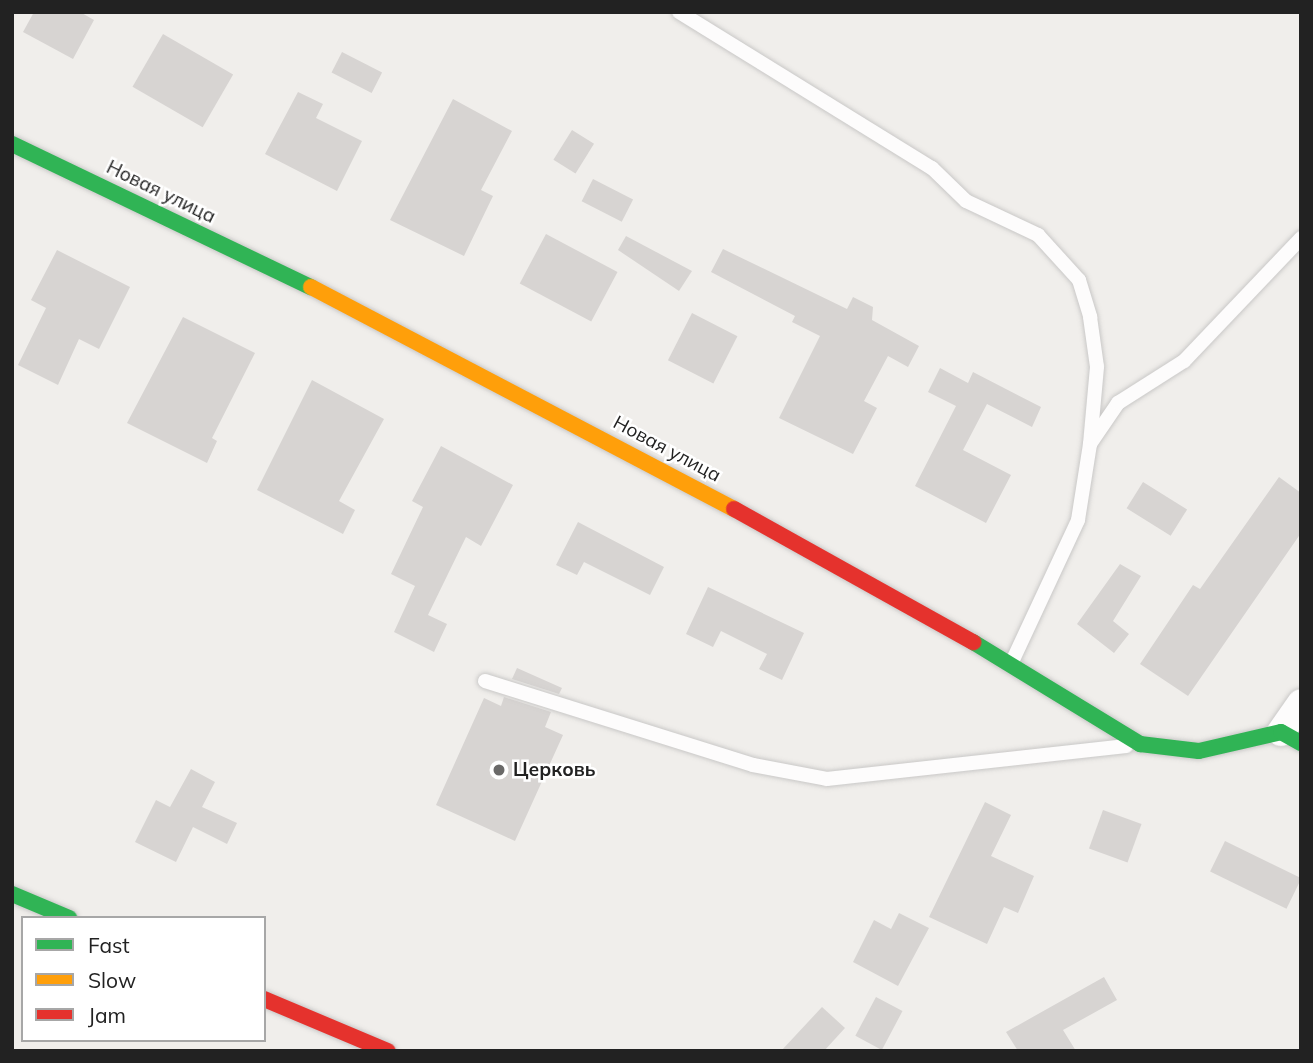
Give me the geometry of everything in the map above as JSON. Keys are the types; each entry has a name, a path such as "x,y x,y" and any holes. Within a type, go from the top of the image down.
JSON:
{"street":[{"name":"Новая улица","path":"12,144 388,324 898,596 1140,744 1199,751 1291,737"},
{"path":"1291,737 1301,703"},
{"path":"12,894 64,916"},
{"path":"266,1000 388,1051"}],"lane":[{"path":"679,12 932,168 966,201 1038,234 1079,280 1090,317 1097,368 1090,444 1078,520 1011,665"},
{"path":"1090,444 1118,403 1184,361 1301,238"},
{"path":"485,681 753,765 827,779 1140,744"}],"building":[{"path":"34,12 80,12 94,20 73,59 23,32"},
{"path":"163,34 233,74 203,127 132,87"},
{"path":"342,52 382,72 372,93 332,72"},
{"path":"298,92 323,104 316,118 362,141 337,191 265,154"},
{"path":"453,99 512,131 481,190 493,196 464,256 390,220"},
{"path":"572,130 594,144 576,173 553,160"},
{"path":"593,179 633,199 622,222 582,201"},
{"path":"546,234 618,272 591,321 520,283"},
{"path":"626,236 692,271 679,291 618,250"},
{"path":"723,249 847,309 853,297 873,307 872,320 919,346 908,367 888,356 864,401 877,408 853,454 779,418 820,336 792,322 795,316 711,272"},
{"path":"57,250 130,287 99,349 79,339 58,385 18,365 46,308 31,300"},
{"path":"692,313 737,336 713,383 668,360"},
{"path":"183,317 255,353 212,438 217,441 207,463 127,423"},
{"path":"940,368 968,383 973,372 1041,407 1032,427 987,404 963,450 1011,475 986,523 915,486 956,406 928,392"},
{"path":"312,380 384,419 339,501 355,510 343,534 257,490"},
{"path":"441,446 513,485 481,546 466,537 428,615 447,624 434,652 394,632 415,586 391,574 423,507 412,501"},
{"path":"1279,477 1301,493 1301,533 1188,696 1140,664 1193,585 1200,589"},
{"path":"1143,482 1187,510 1171,536 1127,508"},
{"path":"578,522 664,567 650,595 584,562 577,575 556,565"},
{"path":"1120,564 1141,576 1113,621 1129,634 1114,653 1077,624"},
{"path":"708,587 804,633 782,680 759,669 767,654 721,631 713,647 686,634"},
{"path":"517,668 562,688 559,694 512,679"},
{"name":"Церковь","path":"504,697 551,712 545,727 563,735 515,841 436,805 484,698 501,706"},
{"path":"191,769 215,782 202,807 237,823 227,844 193,827 176,862 135,842 156,800 170,807"},
{"path":"985,802 1011,815 991,856 1034,876 1018,913 1004,907 987,944 929,917"},
{"path":"1103,810 1142,824 1128,863 1089,849"},
{"path":"1225,841 1301,878 1286,909 1210,872"},
{"path":"899,913 929,928 898,986 853,962 874,920 891,929"},
{"path":"1104,977 1117,1000 1063,1030 1076,1051 1018,1051 1006,1032"},
{"path":"876,997 902,1011 882,1050 855,1036"},
{"path":"822,1007 845,1028 824,1051 781,1051"}],"traffic: fast":[{"path":"12,144 311,287"},
{"path":"973,642 1140,744 1199,751 1281,732 1301,743"},
{"path":"12,894 64,916"}],"traffic: slow":[{"path":"311,287 734,509"}],"traffic: jam":[{"path":"734,509 973,642"},
{"path":"266,1000 388,1051"}],"place":[{"name":"Церковь","path":"499,770"}]}
